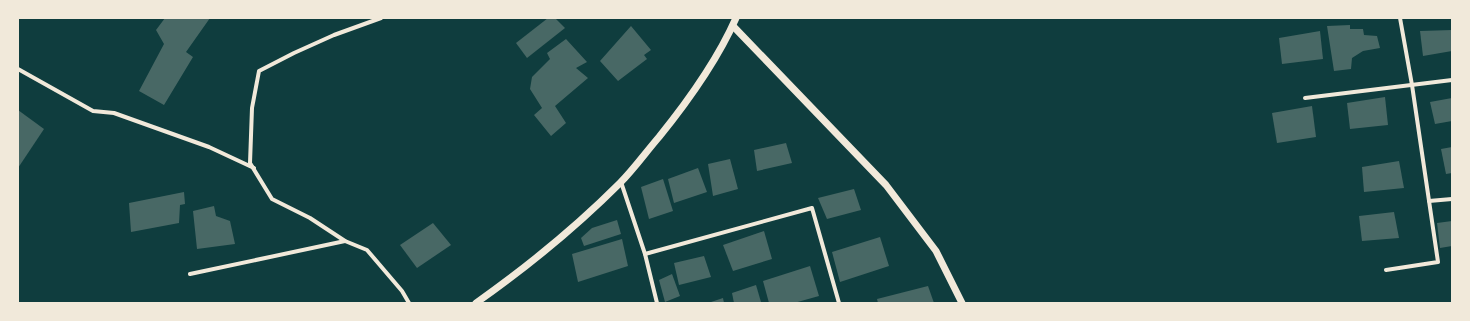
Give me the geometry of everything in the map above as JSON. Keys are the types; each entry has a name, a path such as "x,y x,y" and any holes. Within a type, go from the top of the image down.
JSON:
{"street":[{"path":"381,18 327,38 294,53 259,72 252,108 250,162 272,199 310,218 345,242 367,250 402,291 409,303"},
{"path":"476,303 504,284 544,252 621,182 682,109 714,60 736,18"},
{"path":"1386,270 1438,262 1412,85 1400,18"},
{"path":"733,26 886,185 936,251 962,303"},
{"path":"18,69 93,111 114,114 209,147 254,169"},
{"path":"1305,98 1452,80"},
{"path":"621,182 645,254 657,303"},
{"path":"1429,201 1452,198"},
{"path":"645,254 812,208 839,303"},
{"path":"190,274 345,242"}],"building":[{"path":"165,18 210,18 186,52 193,57 164,105 139,91 164,44 156,30"},
{"path":"548,18 555,18 565,28 527,58 516,43"},
{"path":"1350,25 1350,29 1363,29 1364,35 1377,36 1380,48 1363,51 1352,58 1351,69 1334,71 1327,26"},
{"path":"631,26 651,50 644,55 647,59 618,81 600,61"},
{"path":"1452,30 1452,51 1423,56 1420,31"},
{"path":"1320,31 1323,59 1282,64 1279,38"},
{"path":"566,39 587,62 576,68 588,78 555,106 566,123 551,136 534,115 542,108 530,89 532,77 550,59 547,53"},
{"path":"1385,97 1388,125 1350,129 1347,103"},
{"path":"1452,98 1452,121 1435,124 1430,102"},
{"path":"1312,106 1316,137 1277,143 1272,113"},
{"path":"18,110 44,129 18,168"},
{"path":"786,143 792,163 757,171 754,150"},
{"path":"1452,147 1452,173 1446,174 1441,149"},
{"path":"730,159 738,189 713,196 708,164"},
{"path":"1399,161 1404,188 1364,192 1362,167"},
{"path":"698,168 707,192 674,203 668,179"},
{"path":"663,179 673,211 649,219 641,187"},
{"path":"854,189 861,210 827,219 818,198"},
{"path":"184,192 185,204 180,205 179,223 131,232 129,203"},
{"path":"214,206 216,216 230,221 235,244 197,249 193,211"},
{"path":"1394,212 1399,238 1362,241 1359,216"},
{"path":"617,220 621,234 584,246 581,238 592,228"},
{"path":"1452,221 1452,246 1440,248 1437,223"},
{"path":"433,223 451,245 417,268 400,245"},
{"path":"764,231 772,259 733,271 723,245"},
{"path":"880,237 889,266 840,282 832,252"},
{"path":"622,239 628,266 578,282 572,254"},
{"path":"704,256 711,277 679,285 674,263"},
{"path":"810,266 819,296 794,303 769,303 763,281"},
{"path":"672,274 680,296 665,302 659,280"},
{"path":"756,285 761,302 734,303 732,293"},
{"path":"928,286 934,303 878,303 877,299"},
{"path":"723,298 724,303 708,303"}]}
